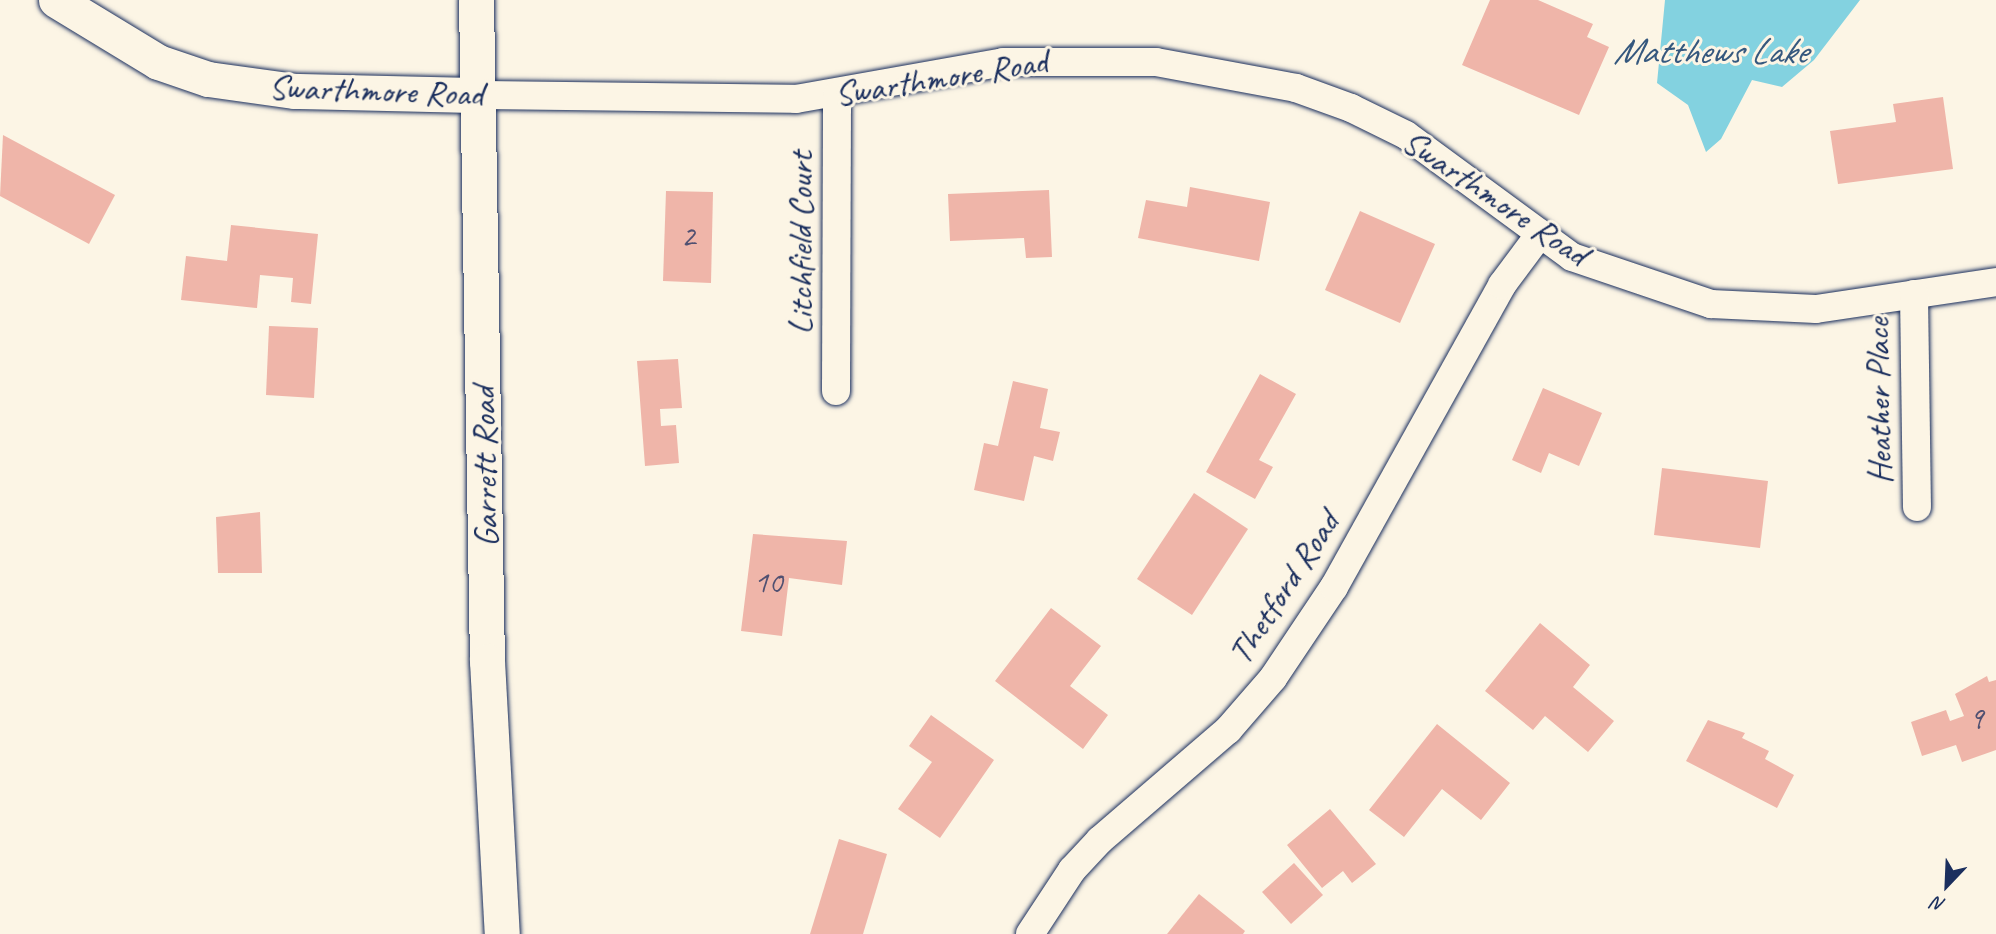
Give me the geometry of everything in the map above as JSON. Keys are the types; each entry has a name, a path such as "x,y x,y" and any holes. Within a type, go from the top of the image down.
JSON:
{"street":[{"name":"Swarthmore Road","path":"56,0 158,62 208,79 295,91 750,100 837,96 1003,62 1060,58 1156,62 1234,74 1318,96 1406,135 1572,257 1711,304 1816,309 1996,282"},
{"name":"Garrett Road","path":"476,0 489,726 502,934"},
{"name":"Litchfield Court","path":"836,391 837,96"},
{"name":"Thetford Road","path":"1030,934 1100,840 1228,730 1273,677 1334,587 1502,285 1539,234"},
{"name":"Heather Place","path":"1914,294 1917,507"}],"water":[{"name":"Matthews Lake","path":"1665,0 1860,0 1814,60 1782,87 1752,80 1721,139 1706,152 1688,105 1657,83"}],"building":[{"path":"1490,0 1538,0 1593,24 1587,37 1609,47 1579,115 1462,65"},
{"path":"1943,97 1953,169 1838,184 1830,131 1896,122 1893,104"},
{"path":"3,135 115,195 89,244 0,196"},
{"path":"1190,187 1270,202 1259,261 1138,238 1146,200 1187,207"},
{"path":"1049,190 1052,257 1026,258 1024,238 950,241 948,194"},
{"path":"666,191 713,192 711,283 663,281"},
{"path":"1360,211 1435,244 1400,323 1325,290"},
{"path":"231,225 318,234 311,304 291,302 293,278 260,275 257,308 181,300 186,256 227,261"},
{"path":"269,326 318,328 314,398 266,395"},
{"path":"678,359 682,408 660,409 661,426 676,425 679,463 645,466 637,361"},
{"path":"1260,374 1296,394 1259,460 1273,467 1255,499 1206,472"},
{"path":"1013,381 1048,389 1040,428 1060,432 1053,461 1034,456 1024,501 974,490 984,443 998,446"},
{"path":"1543,388 1602,413 1579,466 1549,453 1541,473 1512,460"},
{"path":"1662,468 1768,481 1760,548 1654,535"},
{"path":"1194,493 1248,529 1192,615 1137,579"},
{"path":"260,512 262,573 218,573 216,517"},
{"path":"753,534 847,541 842,585 789,578 782,636 741,631"},
{"path":"1051,608 1101,646 1070,686 1108,715 1083,749 995,681"},
{"path":"1540,623 1590,665 1573,687 1614,721 1588,752 1545,716 1533,730 1485,691"},
{"path":"1987,676 1989,682 1996,680 1996,750 1962,762 1956,745 1922,756 1911,722 1946,710 1950,721 1964,716 1955,694"},
{"path":"931,715 994,760 940,838 898,809 932,762 909,746"},
{"path":"1708,720 1745,733 1742,738 1769,751 1765,759 1794,775 1777,808 1686,761"},
{"path":"1437,724 1510,783 1481,820 1442,789 1404,837 1369,810"},
{"path":"1330,809 1376,864 1352,883 1343,871 1322,888 1287,845"},
{"path":"839,839 887,854 863,934 810,934"},
{"path":"1294,863 1323,895 1291,924 1262,892"},
{"path":"1199,894 1245,931 1243,934 1167,934"}]}
